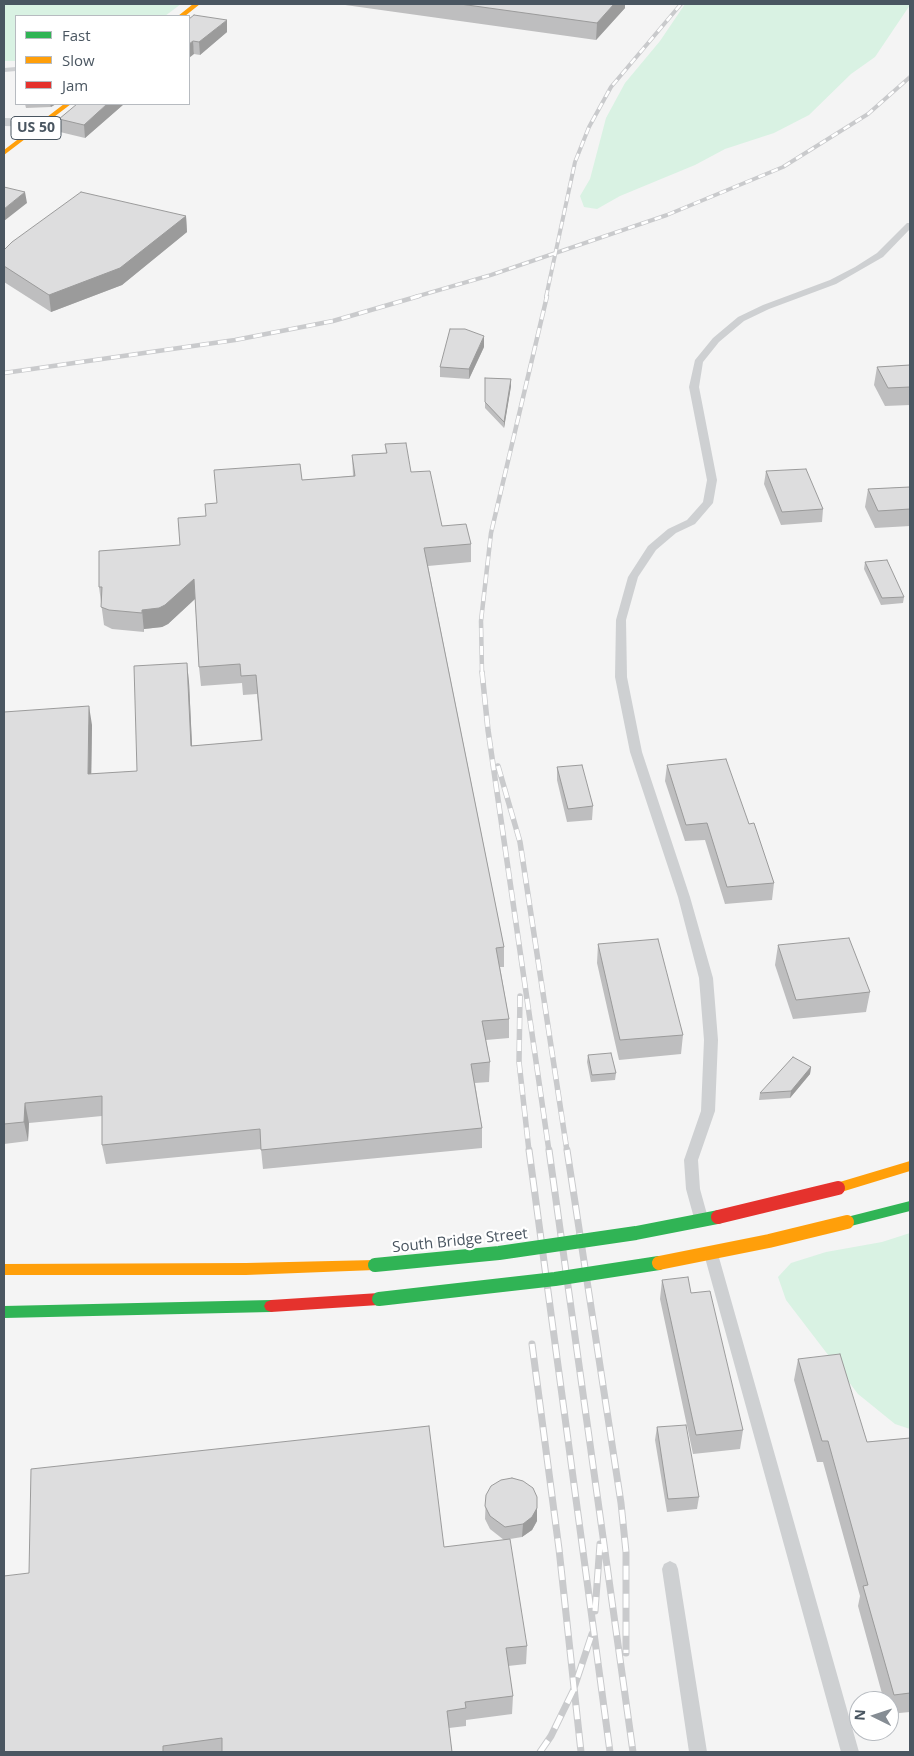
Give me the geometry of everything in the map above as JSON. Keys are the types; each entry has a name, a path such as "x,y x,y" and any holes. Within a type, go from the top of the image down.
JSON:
{"main road":[{"path":"182,15 197,4"},
{"name":"US 50","path":"4,153 67,105"},
{"name":"South Bridge Street","path":"4,1270 246,1269 375,1265 499,1253 636,1233 761,1208 838,1188 910,1166"},
{"path":"4,1312 238,1308 379,1299 555,1280 648,1265 769,1241 910,1206"}],"street":[{"path":"4,122 42,124"}],"lane":[{"path":"850,1752 692,1189 691,1160 708,1111 711,1040 706,978 684,897 636,752 621,677 621,620 633,577 652,548 672,531 691,522 708,503 712,480 708,446 694,387 698,362 716,340 741,319 766,307 833,282 858,269 880,255 910,225"},
{"path":"670,1569 698,1752"}],"green space":[{"path":"4,4 181,4 166,15 15,15 15,61 4,61"},
{"path":"685,4 910,5 875,57 851,74 809,115 774,133 725,149 695,165 620,196 597,209 584,207 580,196 590,179 606,118 625,83 660,41"},
{"path":"910,1233 910,1429 895,1424 858,1394 786,1300 778,1277 791,1263 826,1252 882,1242"}],"building":[{"path":"460,4 614,4 597,23"},
{"path":"194,15 227,20 199,42 193,41 190,43 190,18"},
{"path":"76,105 106,105 84,125 59,119"},
{"path":"4,187 25,192 4,209"},
{"path":"81,192 186,216 120,268 49,295 4,266 4,250 12,242"},
{"path":"450,329 465,329 484,336 469,369 440,367"},
{"path":"910,365 910,387 888,388 877,367"},
{"path":"485,378 511,379 504,422 485,402"},
{"path":"406,443 411,472 430,471 442,526 466,524 471,544 424,548 504,947 496,948 509,1019 482,1021 490,1062 471,1064 482,1128 261,1150 260,1129 102,1145 102,1096 25,1103 24,1122 4,1124 4,712 89,706 88,774 137,771 134,666 187,663 191,746 262,740 256,675 241,676 240,664 199,667 194,579 165,605 159,608 142,610 142,613 109,610 101,607 102,587 99,587 99,551 180,545 178,518 206,516 205,504 217,503 214,470 300,464 302,480 355,476 352,455 387,453 385,444"},
{"path":"806,469 823,509 782,512 766,471"},
{"path":"910,487 910,509 878,511 868,489"},
{"path":"887,560 904,597 882,598 865,562"},
{"path":"726,759 749,824 754,823 774,883 727,887 707,823 686,825 667,765"},
{"path":"582,765 593,806 568,809 557,767"},
{"path":"849,938 870,992 796,1000 778,945"},
{"path":"658,939 683,1035 620,1040 598,944"},
{"path":"611,1053 616,1073 592,1075 588,1055"},
{"path":"793,1057 811,1067 791,1091 760,1093"},
{"path":"688,1277 691,1293 710,1291 743,1430 696,1435 662,1280"},
{"path":"840,1354 867,1442 910,1438 910,1693 899,1694 899,1691 893,1691 863,1586 868,1585 828,1441 822,1441 798,1359"},
{"path":"686,1425 699,1497 668,1499 657,1427"},
{"path":"429,1426 444,1547 510,1539 527,1646 506,1648 513,1696 465,1702 466,1708 447,1711 452,1752 222,1752 222,1738 163,1746 163,1752 4,1752 4,1576 29,1573 31,1469"},
{"path":"512,1478 523,1481 533,1488 537,1497 537,1508 532,1517 523,1524 505,1527 490,1516 485,1506 486,1495 491,1486 501,1480"}],"railway":[{"path":"555,253 575,162 589,127 611,87 681,4"},
{"path":"555,253 667,215 783,167 868,114 910,77"},
{"path":"415,297 491,275 555,253"},
{"path":"546,297 555,253"},
{"path":"4,373 235,340 333,321 419,296"},
{"path":"482,673 481,621 491,533 547,296"},
{"path":"482,672 488,730 549,1151"},
{"path":"498,766 520,842 567,1151"},
{"path":"520,996 519,1062 529,1151"},
{"path":"529,1150 610,1752"},
{"path":"549,1150 633,1752"},
{"path":"567,1150 621,1503 626,1552 626,1653"},
{"path":"532,1344 559,1549 574,1688"},
{"path":"595,1611 600,1544"},
{"path":"574,1688 592,1634"},
{"path":"540,1752 551,1736 574,1688"},
{"path":"574,1688 581,1752"}],"traffic: fast":[{"path":"847,1222 910,1206"},
{"path":"375,1265 499,1253 636,1233 718,1217"},
{"path":"379,1299 555,1279 659,1263"},
{"path":"4,1312 271,1306"}],"traffic: slow":[{"path":"182,15 197,4"},
{"path":"4,153 67,105"},
{"path":"838,1188 910,1166"},
{"path":"659,1263 769,1241 847,1222"},
{"path":"4,1270 246,1269 375,1265"}],"traffic: jam":[{"path":"718,1217 838,1188"},
{"path":"271,1306 379,1299"}]}
